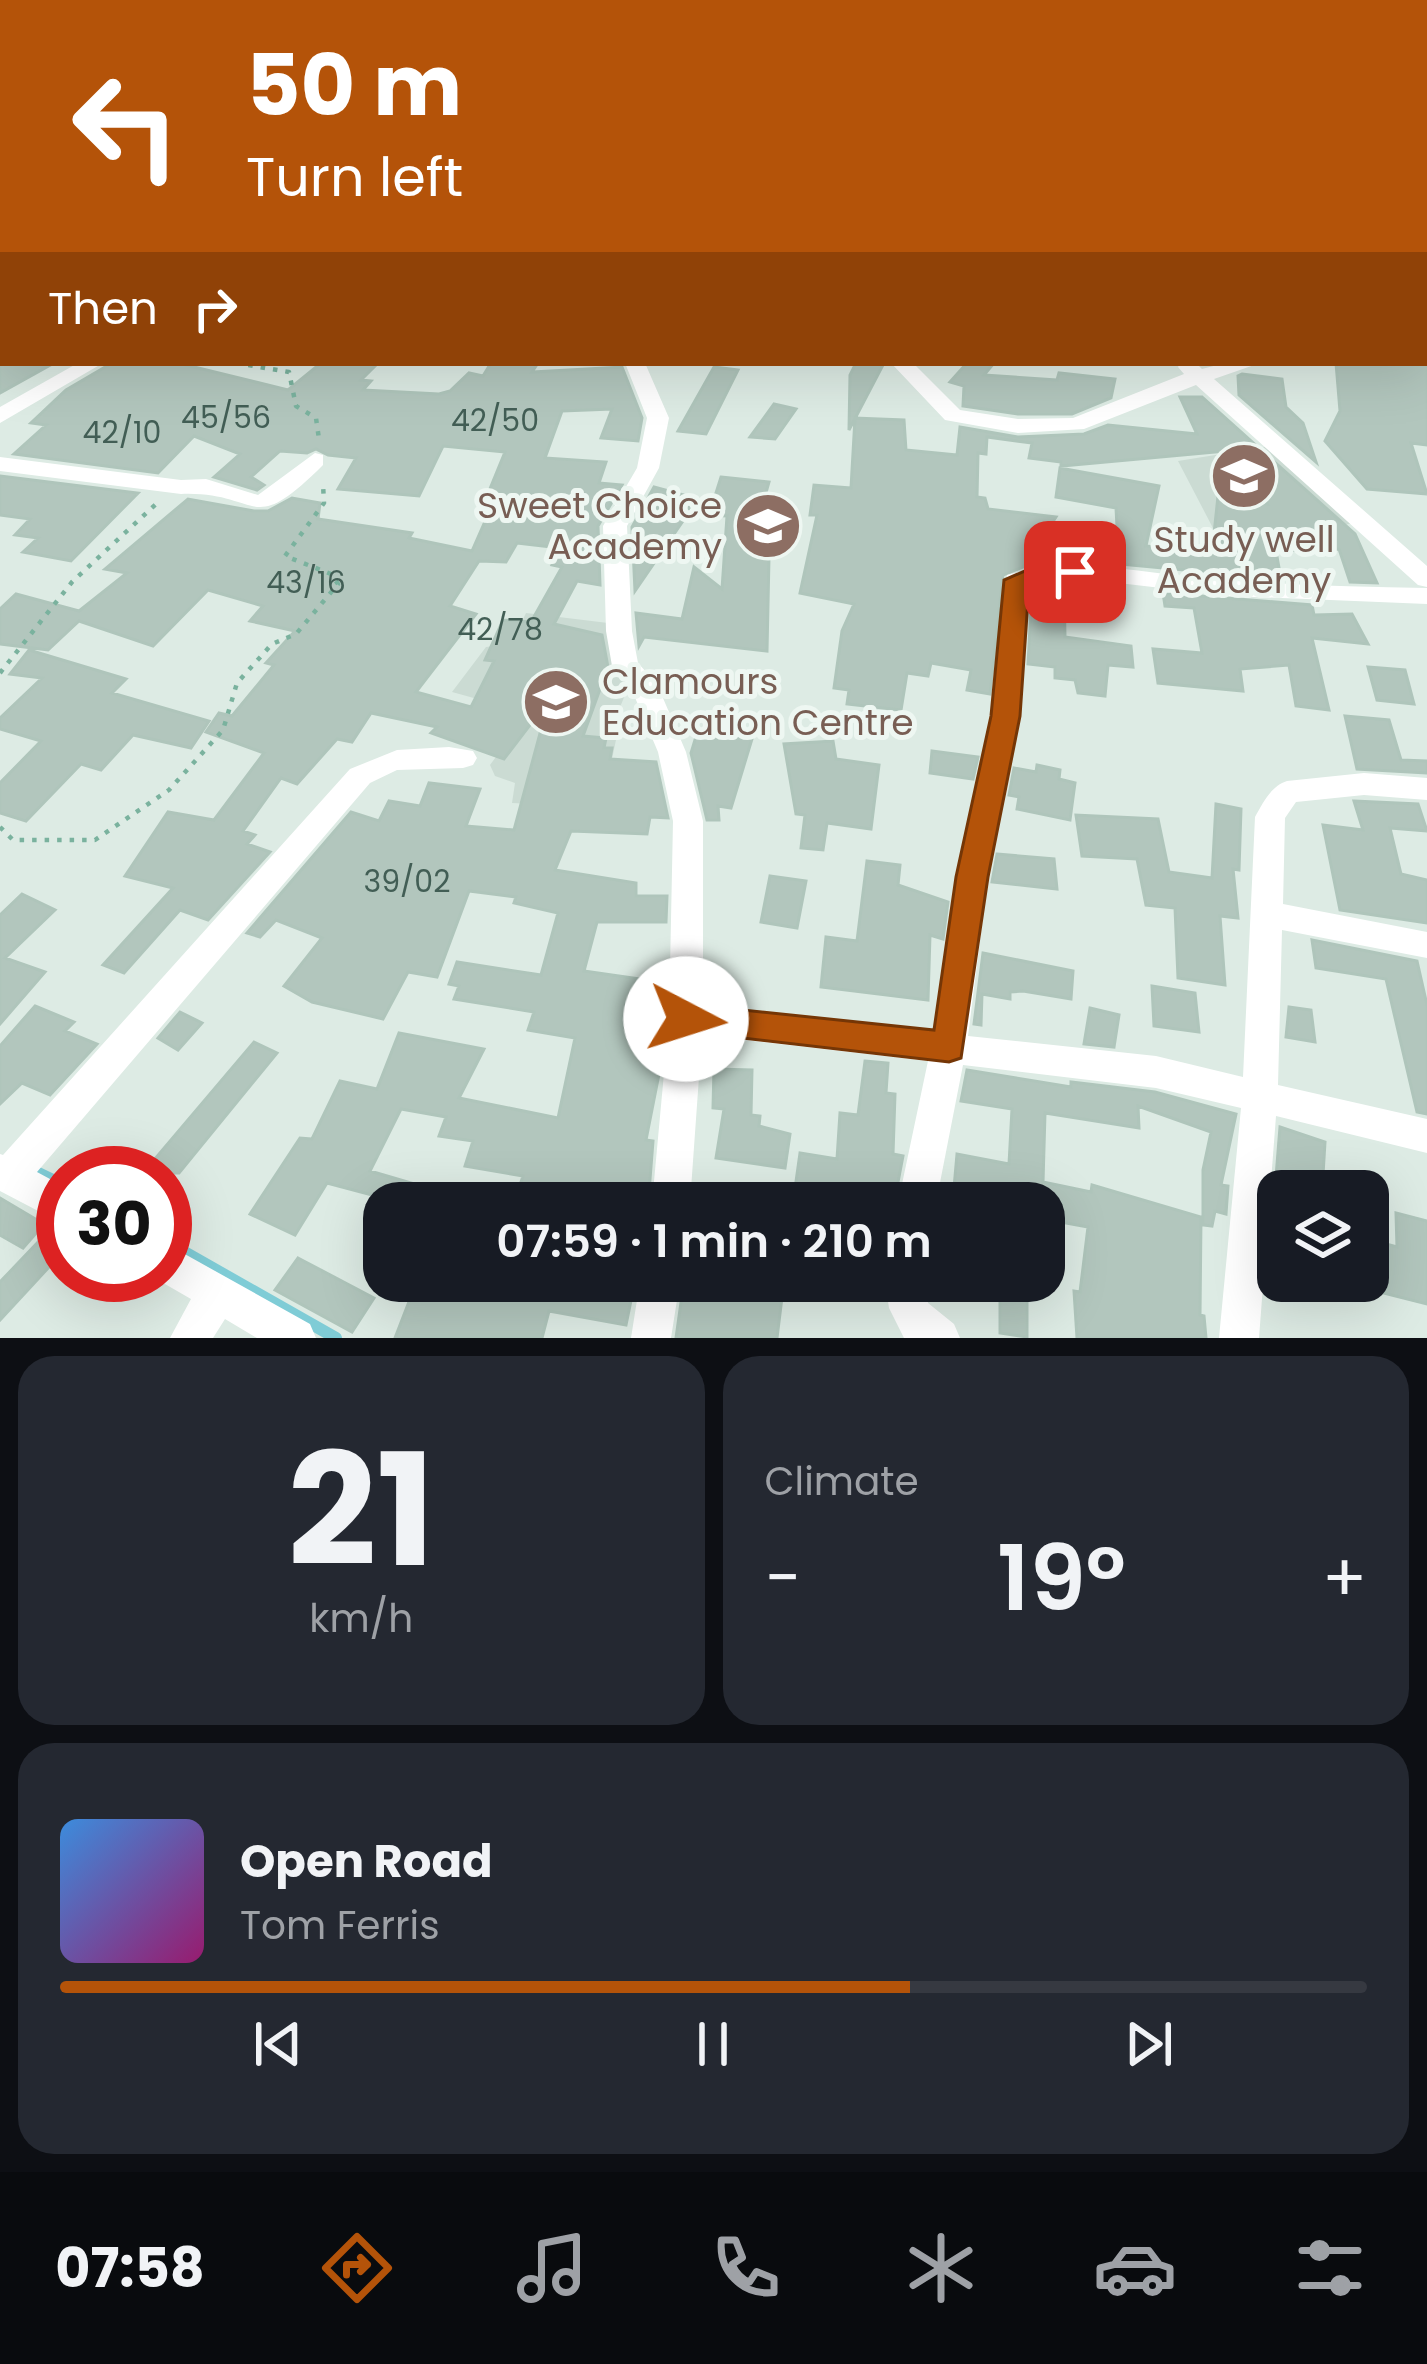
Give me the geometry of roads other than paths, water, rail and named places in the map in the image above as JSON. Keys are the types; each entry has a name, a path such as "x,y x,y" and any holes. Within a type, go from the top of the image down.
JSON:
{"street":[{"path":"0,416 88,366"},
{"path":"635,366 658,418 647,468 615,526 619,631 625,666 643,684 672,752 688,821 686,1019 673,1182"},
{"path":"904,366 953,415 1018,426 1076,424 1191,369 1427,578"},
{"path":"0,464 181,487 220,487 258,505 276,500 314,460"},
{"path":"921,1182 949,1047 972,877 1006,716 1016,580 1043,571 1202,586 1427,596"},
{"path":"36,1191 4,1174 360,776 376,764 400,757 463,758"},
{"path":"1239,1338 1260,1094 1270,817 1287,792 1364,784 1427,789"},
{"path":"1267,914 1427,945"},
{"path":"686,1019 1156,1072 1427,1136"},
{"path":"192,1277 296,1338"},
{"path":"190,1338 219,1292"},
{"path":"651,1338 657,1302"},
{"path":"908,1302 910,1315 929,1335 940,1338"}],"waterway":[{"path":"192,1256 336,1338"}],"place":[{"name":"Study well Academy","path":"1244,476"},
{"name":"Sweet Choice Academy","path":"768,526"},
{"name":"Clamours Education Centre","path":"556,702"}]}
